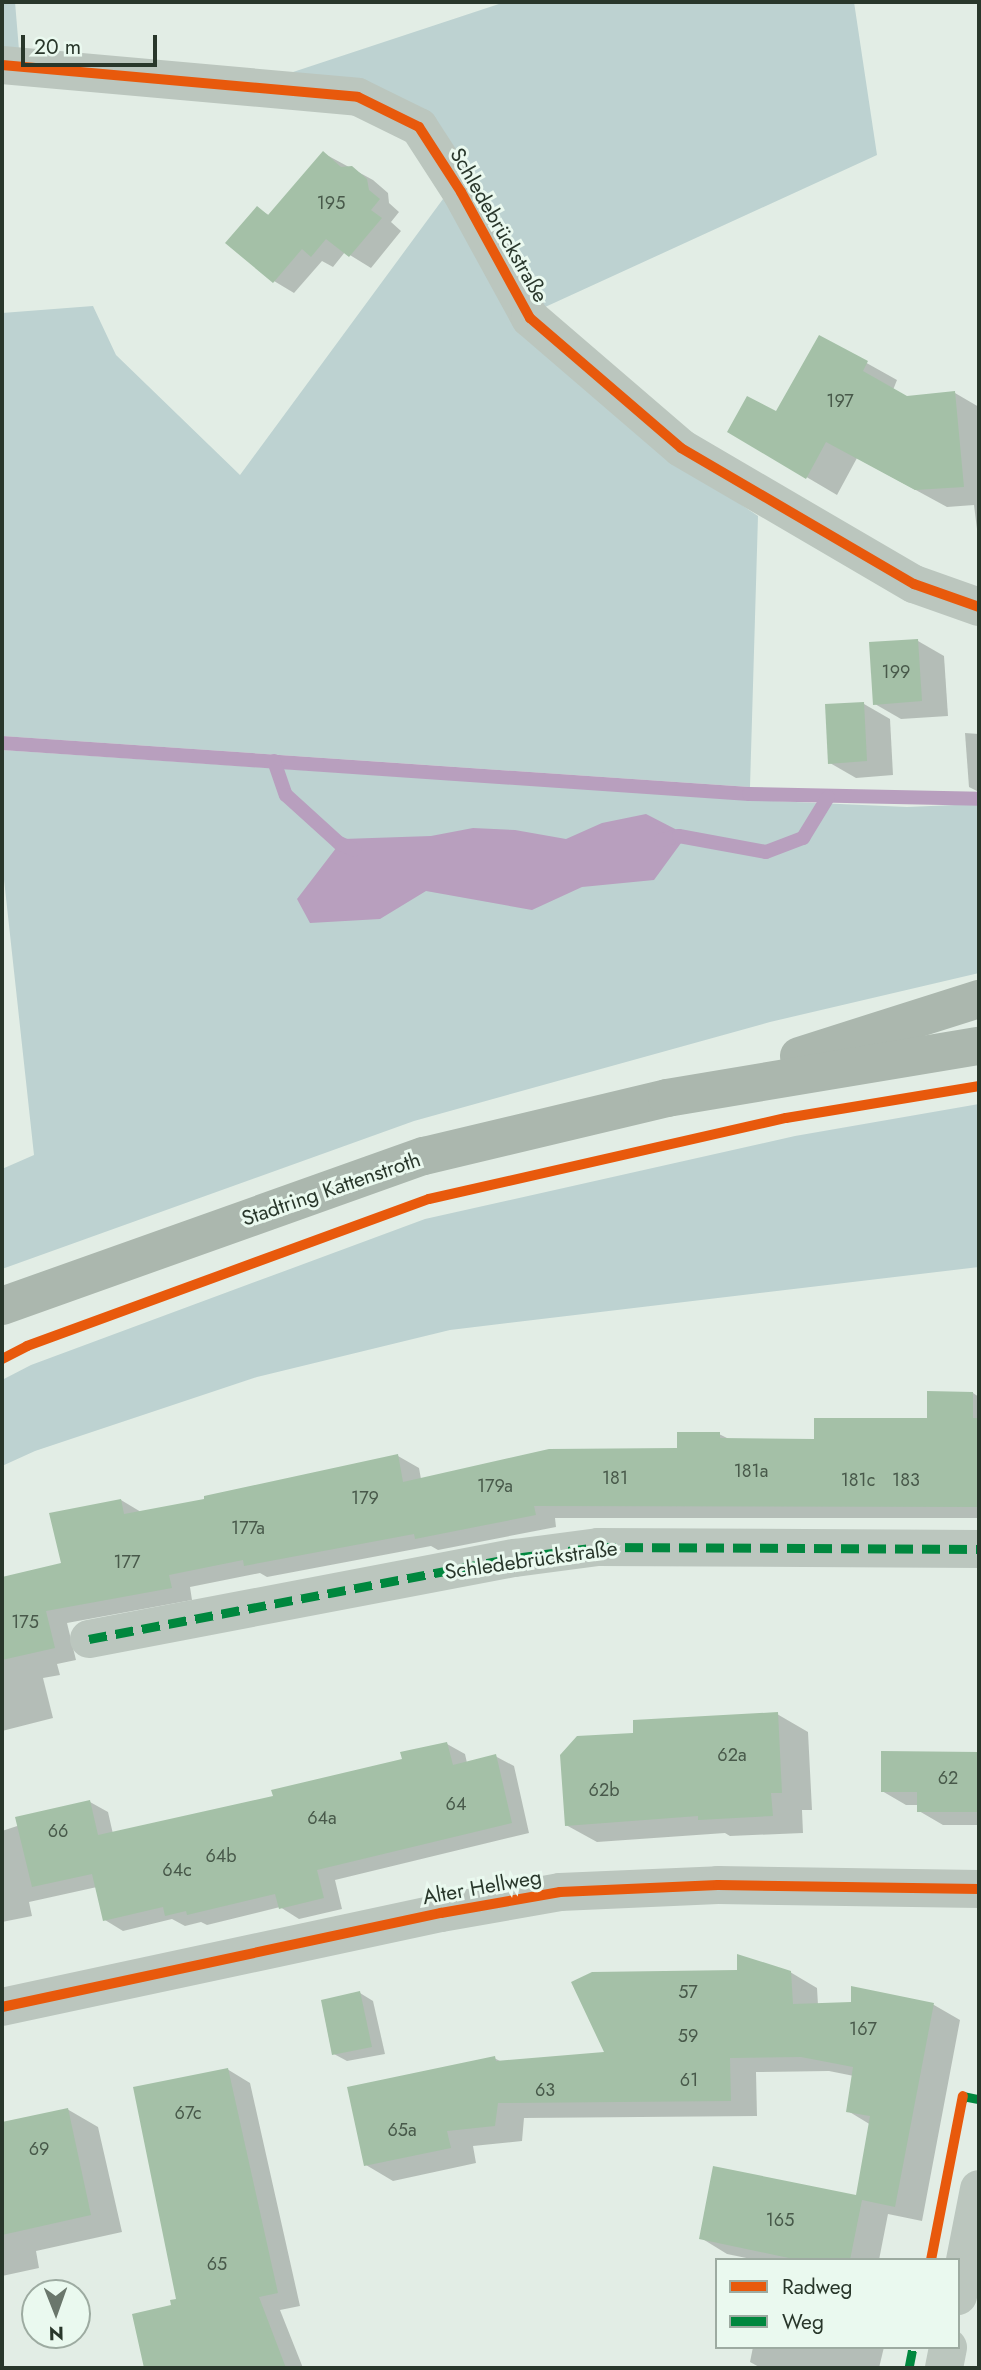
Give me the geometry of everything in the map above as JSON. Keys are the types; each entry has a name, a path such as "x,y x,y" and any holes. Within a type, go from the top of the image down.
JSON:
{"main road":[{"name":"Stadtring Kattenstroth","path":"667,1098 979,999"},
{"name":"Stadtring Kattenstroth","path":"2,1306 424,1156 667,1098 979,1046"}],"street":[{"name":"Schledebrückstraße","path":"2,65 358,97 419,127 461,192 530,318 671,439 914,584 979,607"},
{"name":"Schledebrückstraße","path":"89,1639 515,1558 598,1547 979,1549"},
{"name":"Alter Hellweg","path":"2,2007 440,1913 560,1892 718,1885 979,1889"},
{"path":"960,2286 979,2189"},
{"path":"944,2368 948,2349"}],"shaded area":[{"path":"2,2 15,2 19,50 2,50"},
{"path":"505,2 854,2 877,155 543,308 424,111 284,75"},
{"path":"443,199 672,458 758,516 750,787 2,736 2,313 93,306 116,355 240,475"},
{"path":"2,750 752,800 907,807 979,804 979,973 770,1022 414,1121 2,1269 2,1169 34,1155 2,861"},
{"path":"646,814 679,831 681,843 654,880 582,887 532,910 426,891 380,919 310,923 297,899 343,839 431,836 473,828 515,830 566,839 602,823"},
{"path":"979,1104 979,1267 450,1330 257,1377 35,1451 2,1466 2,1380 31,1365 425,1219 795,1136"}],"building":[{"path":"323,151 341,167 352,166 367,179 369,190 380,199 371,210 382,218 349,257 326,239 311,257 302,249 273,283 225,243 257,206 268,215"},
{"path":"819,335 868,361 863,371 907,396 955,391 964,487 915,490 826,442 806,479 727,432 747,396 776,411"},
{"path":"918,639 922,701 873,705 869,642"},
{"path":"864,702 867,761 828,764 825,704"},
{"path":"927,1391 973,1392 973,1418 979,1418 979,1507 534,1506 536,1515 415,1539 414,1534 244,1566 243,1560 169,1575 172,1588 46,1611 55,1648 2,1660 2,1577 61,1563 49,1513 121,1499 124,1514 204,1499 204,1496 398,1454 403,1482 549,1449 677,1448 677,1432 720,1432 720,1438 814,1439 814,1418 927,1418"},
{"path":"778,1712 782,1793 771,1793 773,1816 698,1820 698,1816 565,1826 560,1755 577,1736 633,1733 633,1720"},
{"path":"447,1742 453,1765 496,1754 512,1823 317,1870 324,1898 279,1909 275,1894 187,1915 186,1911 165,1916 163,1907 103,1921 92,1874 32,1887 15,1817 90,1800 98,1835 273,1796 271,1790 402,1759 400,1752"},
{"path":"881,1751 979,1752 979,1812 917,1812 917,1792 881,1792"},
{"path":"737,1954 791,1971 793,2004 851,2002 851,1986 934,2003 895,2207 862,2200 850,2258 789,2258 699,2239 713,2166 856,2195 870,2116 846,2112 853,2067 801,2057 730,2058 731,2101 498,2103 495,2126 447,2131 451,2148 364,2166 347,2087 495,2056 496,2061 604,2052 571,1982 592,1972 737,1970"},
{"path":"360,1991 372,2047 332,2055 321,2000"},
{"path":"228,2068 278,2293 259,2297 286,2368 144,2368 132,2314 171,2305 170,2300 176,2299 133,2087"},
{"path":"68,2108 91,2215 2,2235 2,2122"}],"waterway":[{"path":"2,743 749,794 979,799"},
{"path":"274,761 286,795 339,843 355,850"},
{"path":"661,840 679,836 766,852 803,838 828,797"}],"marked path":[{"path":"89,1639 515,1558 598,1547 979,1549"},
{"path":"962,2102 963,2096 979,2099"},
{"path":"909,2368 913,2349"}],"cycle path":[{"path":"2,65 358,97 419,127 461,192 530,318 681,448 914,584 979,607"},
{"path":"2,1359 27,1346 429,1199 786,1118 979,1086"},
{"path":"2,2007 441,1913 560,1892 718,1885 979,1889"},
{"path":"931,2258 963,2096"}]}
